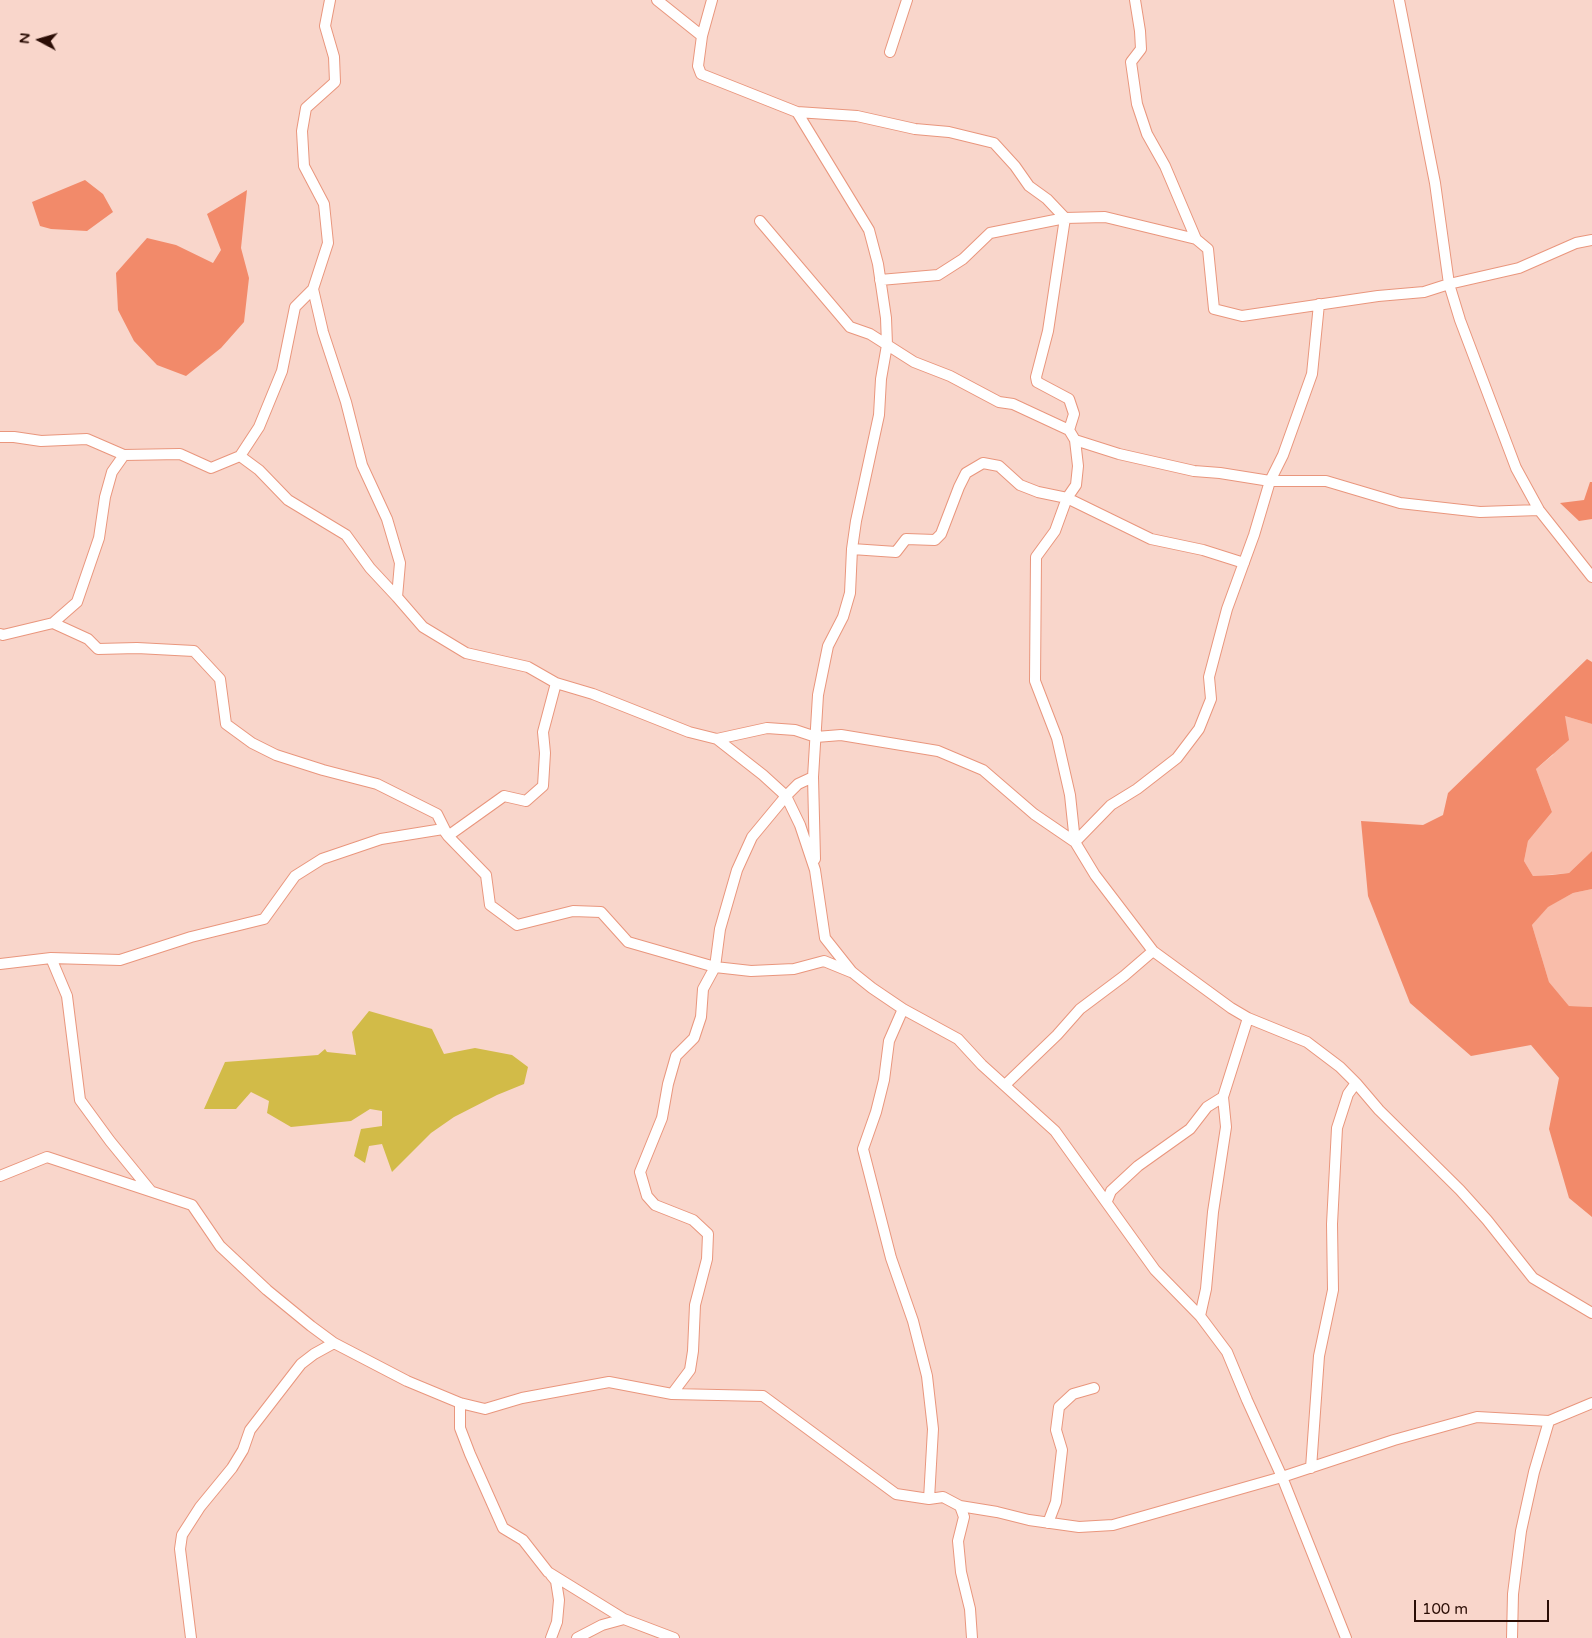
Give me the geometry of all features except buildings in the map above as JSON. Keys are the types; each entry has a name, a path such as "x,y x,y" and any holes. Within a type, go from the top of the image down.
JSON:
{"street":[{"path":"0,438 14,437 41,441 87,439 124,455 180,454 211,468 240,456 259,427 282,371 296,307 313,289 328,244 324,204 304,166 302,131 306,108 335,82 334,56 325,26 330,0"},
{"path":"657,0 702,36"},
{"path":"712,0 702,36 698,66 701,74 797,112 857,116 915,129 948,132 994,143 1015,166 1029,186 1047,199 1066,218"},
{"path":"890,52 907,0"},
{"path":"1135,0 1141,49 1131,62 1136,104 1147,134 1166,166 1196,239"},
{"path":"1399,0 1435,184 1449,284 1462,328 1516,468 1539,510 1592,577"},
{"path":"797,112 869,230 878,264 886,318 887,345 881,378 879,415 856,521 852,549 850,593 843,617 828,646 818,695 813,776 815,870 825,938 852,972 903,1009 958,1040 982,1065 1056,1131 1156,1270 1200,1316 1227,1352 1282,1478 1346,1638"},
{"path":"880,280 938,275 963,260 990,233 1066,218 1105,217 1196,239 1208,248 1214,309 1242,316 1378,296 1424,292 1449,284 1519,268 1576,243 1592,240"},
{"path":"1066,218 1048,331 1036,376 1037,382 1069,399 1074,414 1069,430"},
{"path":"760,221 850,327 870,334 914,362 950,376 999,402 1013,404 1069,430 1075,440 1078,466 1076,486 1067,498 1055,531 1036,557 1035,681 1057,738 1070,795 1075,842"},
{"path":"313,289 323,332 346,402 362,464 387,519 400,563 397,597"},
{"path":"1075,842 1111,805 1138,789 1177,758 1199,729 1211,698 1209,677 1227,609 1270,481 1283,455 1312,374 1319,304"},
{"path":"1075,440 1119,454 1186,470 1270,481 1326,481 1400,503 1480,512 1539,510"},
{"path":"0,634 4,635 53,623 77,602 99,538 105,497 112,472 124,455"},
{"path":"240,456 259,470 288,500 346,534 370,568 423,627 466,652 528,667 556,683 593,694 690,732 717,739 763,775 786,796 800,825 815,870"},
{"path":"852,549 896,552 906,539 935,540 941,534 966,473 983,463 999,466 1020,485 1038,492 1067,498 1151,539 1203,550 1244,563"},
{"path":"53,623 88,639 98,649 137,648 194,651 220,679 226,724 252,743 276,755 377,784 437,814 448,836"},
{"path":"448,836 504,796 526,801 543,786 545,753 543,732 556,683"},
{"path":"717,739 767,728 795,730 816,737 841,735 938,751 983,770 1034,814 1075,842 1095,875 1153,951 1209,993 1248,1018 1307,1042 1340,1067 1356,1082 1378,1110 1460,1190 1487,1220 1533,1278 1592,1314"},
{"path":"672,1394 690,1370 693,1351 695,1305 707,1260 708,1234 693,1220 655,1205 647,1196 640,1172 662,1118 668,1084 676,1056 694,1038 701,1017 703,989 715,967 720,929 737,870 752,837 798,784 813,776"},
{"path":"0,964 51,958 120,960 191,937 264,919 295,876 322,859 381,839 443,829 486,875 490,905 517,926 573,911 601,912 628,942 715,967 751,971 794,969 824,960 852,972"},
{"path":"1005,1084 1057,1035 1080,1009 1124,976 1153,951"},
{"path":"51,958 67,996 80,1100 150,1190"},
{"path":"903,1009 889,1040 884,1080 876,1112 863,1149 891,1258 913,1321 928,1376 933,1429 929,1499"},
{"path":"1200,1316 1206,1289 1212,1220 1226,1127 1223,1097 1248,1018"},
{"path":"1311,1468 1319,1356 1333,1290 1332,1224 1337,1128 1348,1094 1356,1082"},
{"path":"1107,1202 1110,1191 1138,1166 1190,1130 1207,1107 1223,1097"},
{"path":"0,1176 47,1157 192,1205 220,1246 267,1290 311,1326 334,1342 407,1381 460,1403 485,1409 522,1398 608,1382 672,1394 763,1396 896,1494 929,1499 943,1497 960,1506 1048,1523 1079,1527 1113,1525 1282,1478 1394,1440 1477,1417 1549,1421 1592,1403"},
{"path":"191,1638 180,1549 182,1535 200,1507 232,1468 243,1450 250,1430 300,1364 334,1342"},
{"path":"1048,1523 1056,1502 1062,1450 1056,1430 1059,1407 1073,1394 1094,1388"},
{"path":"460,1403 460,1428 503,1528 523,1540 556,1581 559,1600 557,1622 551,1638"},
{"path":"1512,1638 1512,1594 1521,1531 1534,1472 1549,1421"},
{"path":"960,1506 964,1517 958,1541 961,1572 970,1609 972,1638"},
{"path":"548,1572 624,1618 674,1638"},
{"path":"578,1638 602,1624 624,1618"}],"shaded area":[{"path":"85,180 103,194 113,212 87,231 51,229 40,226 32,202"},
{"path":"247,190 241,248 249,278 244,322 221,348 186,376 157,365 134,341 118,310 116,273 147,238 176,245 213,263 221,250 207,214"},
{"path":"1590,482 1592,482 1592,519 1579,521 1560,503 1584,500"},
{"path":"1587,659 1592,662 1592,724 1565,716 1569,740 1536,769 1552,812 1528,841 1524,861 1533,876 1569,873 1592,851 1592,889 1573,893 1548,907 1532,925 1549,982 1569,1006 1592,1007 1592,1217 1569,1198 1549,1129 1559,1078 1531,1045 1471,1056 1410,1003 1368,896 1361,821 1423,825 1443,815 1448,793"},
{"path":"1565,716 1592,724 1592,851 1569,873 1533,876 1524,861 1528,841 1552,812 1536,769 1553,755"},
{"path":"1592,889 1592,1007 1569,1006 1549,982 1532,925 1547,907 1573,893"},
{"path":"369,1011 432,1029 444,1054 475,1048 512,1055 528,1067 524,1084 497,1095 454,1117 431,1133 392,1172 382,1144 369,1146 365,1163 354,1156 361,1129 382,1126 382,1111 370,1109 351,1121 291,1127 267,1113 269,1101 251,1092 236,1109 204,1109 225,1062 318,1055 325,1049 327,1052 356,1055 352,1032"}]}
